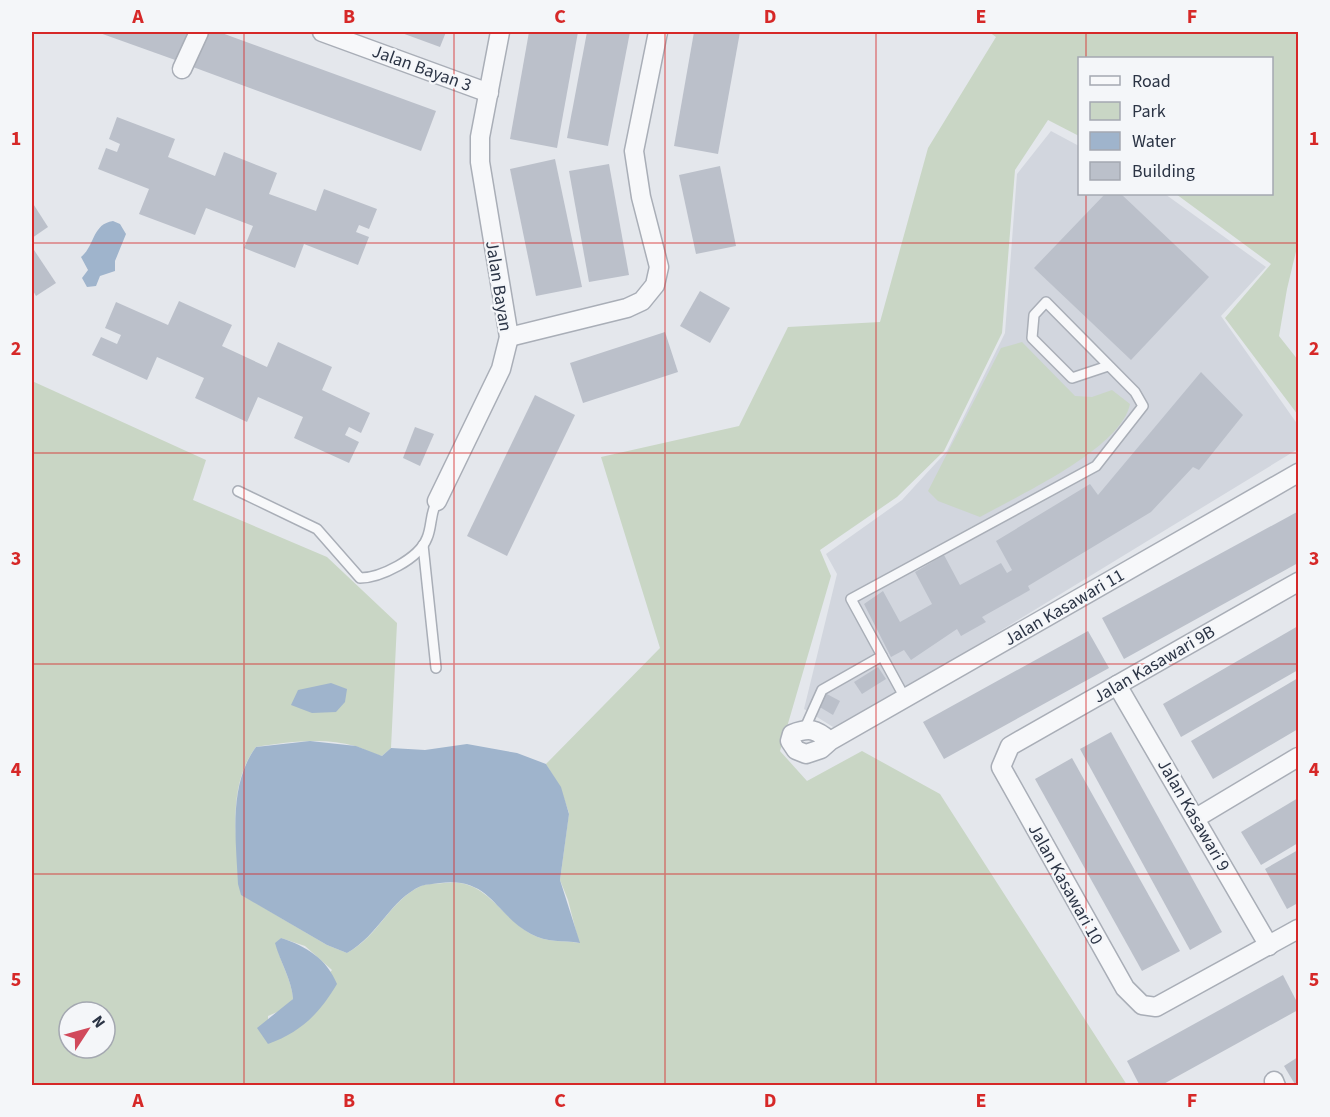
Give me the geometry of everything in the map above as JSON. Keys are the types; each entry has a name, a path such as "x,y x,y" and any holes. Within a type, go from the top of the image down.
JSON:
{"street":[{"path":"182,69 199,32"},
{"name":"Jalan Bayan 3","path":"322,32 489,93"},
{"name":"Jalan Bayan","path":"437,501 501,369 508,337 480,162 480,136 500,32"},
{"path":"508,337 627,308 642,301 654,285 659,267 641,197 634,151 658,32"},
{"name":"Jalan Kasawari 11","path":"805,728 792,734 790,741 796,750 806,754 821,749 830,741 904,698 1299,473"},
{"name":"Jalan Kasawari 9B","path":"1010,746 1299,582"},
{"name":"Jalan Kasawari 9","path":"1117,685 1269,946"},
{"path":"805,728 816,729 830,741"},
{"name":"Jalan Kasawari 10","path":"1010,746 1001,767 1125,988 1142,1005 1156,1007 1269,946"},
{"path":"1196,818 1299,757"},
{"path":"1269,946 1299,929"}],"lane":[{"path":"904,698 851,599 1096,466 1143,406 1135,392 1046,302 1034,315 1032,338 1072,378 1108,366"},
{"path":"238,491 316,529 360,578 375,578 412,556 423,545"},
{"name":"Jalan Bayan","path":"423,545 428,537 437,501"},
{"path":"423,545 436,668"},
{"path":"805,728 822,690 882,656"}],"shaded area":[{"path":"1051,131 1078,145 1078,195 1166,195 1266,267 1221,316 1298,425 1298,449 838,730 804,709 837,574 826,554 902,500 947,451 1005,333 1017,174"}],"green space":[{"path":"989,32 1298,33 1298,243 1279,336 1298,360 1298,415 1225,318 1271,264 1177,195 1273,195 1273,57 1078,57 1078,135 1048,120 1015,170 1002,333 944,451 897,497 820,550 831,576 780,751 807,781 862,751 940,794 1127,1085 32,1086 32,381 206,460 193,500 327,557 397,623 391,748 382,756 343,743 293,742 256,747 246,763 240,781 235,818 242,895 327,945 347,953 368,937 400,900 410,892 427,884 444,883 471,886 482,892 520,926 537,937 579,943 568,900 560,880 569,813 560,787 546,764 660,648 601,457 739,426 788,327 880,322 928,148 996,37","holes":["281,938 305,946 332,970 268,1044 268,1016 284,1009 293,999 276,943"]},
{"path":"1022,342 1075,396 1092,397 1112,390 1130,404 1123,421 1089,454 980,517 938,501 928,491 1001,348"}],"water":[{"path":"113,221 120,224 126,234 115,261 115,271 100,276 96,286 87,287 82,278 88,270 81,257 101,226"},
{"path":"331,683 347,689 345,702 336,712 312,713 291,705 298,690"},
{"path":"310,741 356,746 382,756 391,748 425,750 467,744 517,753 546,764 561,787 569,814 560,880 580,943 537,937 508,917 481,891 457,883 440,883 421,886 410,892 368,937 347,953 327,945 241,895 238,884 235,831 237,795 247,762 256,747"},
{"path":"281,938 315,955 328,967 337,984 316,1013 300,1028 268,1044 257,1028 293,999 275,943"}],"building":[{"path":"97,32 189,32 178,61"},
{"path":"206,32 219,32 436,111 421,151 193,67"},
{"path":"399,32 446,32 440,47"},
{"path":"529,32 578,32 557,148 510,139"},
{"path":"587,32 630,32 608,146 567,138"},
{"path":"694,32 740,32 718,154 674,146"},
{"path":"117,117 175,139 168,157 215,176 224,152 277,173 269,194 316,211 324,189 377,209 369,229 359,225 356,232 369,237 358,265 304,244 295,268 244,248 253,226 206,208 195,235 139,214 149,189 98,169 106,148 117,152 120,144 109,139"},
{"path":"555,159 582,287 536,296 510,169"},
{"path":"609,164 629,275 589,282 569,171"},
{"path":"720,166 736,246 696,254 679,175"},
{"path":"1104,195 1122,195 1209,277 1131,360 1034,268"},
{"path":"32,202 48,227 32,238"},
{"path":"32,247 56,283 36,296 32,289"},
{"path":"700,291 730,308 710,343 680,326"},
{"path":"179,301 232,325 222,346 267,367 278,342 332,367 322,390 370,413 361,433 349,427 345,435 359,442 349,463 294,438 303,417 258,397 247,422 195,398 204,378 157,357 147,380 92,355 101,337 117,344 121,335 105,328 116,302 168,325"},
{"path":"665,332 678,372 583,403 570,363"},
{"path":"1201,372 1243,415 1199,470 1193,467 1151,512 1028,586 1030,590 982,617 986,622 961,636 957,629 911,660 904,650 891,657 864,604 883,591 900,622 932,604 915,572 944,555 960,585 1001,563 1007,573 1012,570 996,541 1090,484 1098,495"},
{"path":"535,395 575,415 507,556 467,536"},
{"path":"415,427 434,434 420,466 403,458"},
{"path":"1297,512 1298,563 1124,659 1102,618"},
{"path":"1298,626 1298,670 1181,737 1163,704"},
{"path":"1088,631 1109,668 944,759 923,722"},
{"path":"878,667 886,679 862,694 854,682"},
{"path":"1298,678 1298,729 1213,779 1191,741"},
{"path":"825,693 840,701 833,715 818,706"},
{"path":"1111,732 1222,932 1190,950 1080,749"},
{"path":"1072,758 1180,951 1142,971 1035,779"},
{"path":"1298,798 1298,843 1261,865 1241,832"},
{"path":"1298,850 1298,903 1287,909 1265,869"},
{"path":"1283,975 1298,1004 1298,1010 1160,1086 1140,1086 1127,1061"},
{"path":"1298,1057 1298,1086 1296,1086 1284,1066"}]}
